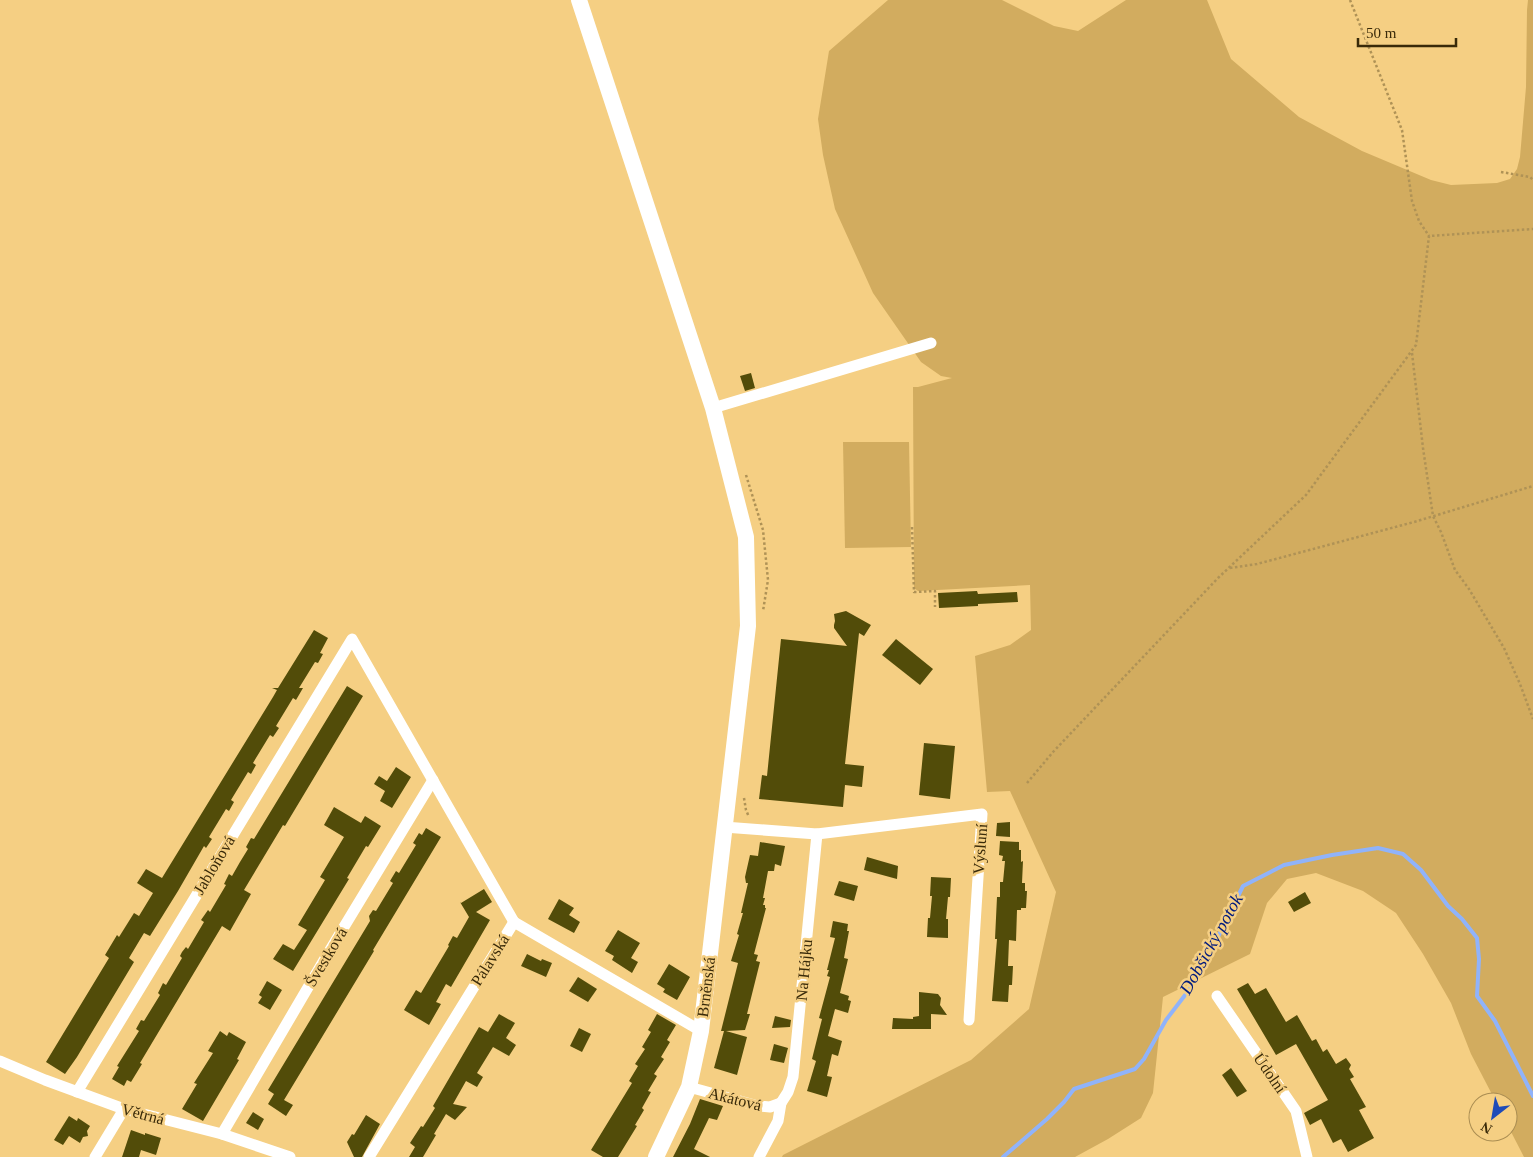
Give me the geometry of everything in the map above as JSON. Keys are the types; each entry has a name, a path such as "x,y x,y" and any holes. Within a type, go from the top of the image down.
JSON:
{"main road":[{"name":"Brněnská","path":"579,0 713,408 746,537 748,626 701,1031 689,1087 656,1157"}],"street":[{"path":"713,408 931,343"},
{"name":"Jabloňová","path":"77,1092 352,639 433,780"},
{"path":"433,780 514,922"},
{"name":"Švestková","path":"222,1134 433,780"},
{"name":"Výsluní","path":"817,834 982,814 969,1020"},
{"path":"724,827 817,834"},
{"name":"Na Hájku","path":"781,1104 788,1092 793,1077 817,834"},
{"name":"Pálavská","path":"369,1157 514,922 701,1031"},
{"name":"Údolní","path":"1218,996 1296,1111 1307,1157"},
{"name":"Větrná","path":"0,1061 124,1109 222,1134 290,1157"},
{"name":"Akátová","path":"689,1087 758,1106 770,1108 781,1104 778,1121 759,1157"},
{"path":"95,1157 124,1109"}],"path":[{"path":"1027,783 1052,752 1229,568 1306,495 1416,346 1429,236 1419,221 1412,201 1402,130 1350,0"},
{"path":"1501,172 1530,177 1533,180"},
{"path":"1429,236 1533,229"},
{"path":"1412,351 1433,516 1455,570 1504,648 1533,719"},
{"path":"1229,568 1257,564 1433,516 1533,486"},
{"path":"912,527 914,592 935,591 935,607"}],"shaded area":[{"path":"888,0 1002,0 1054,26 1078,31 1126,0 1207,0 1231,59 1299,117 1362,151 1431,180 1451,185 1497,183 1510,179 1517,169 1520,157 1526,87 1527,10 1528,0 1533,0 1533,1157 1524,1157 1516,1142 1518,1142 1518,1092 1491,1092 1471,1054 1451,1003 1423,954 1396,913 1363,891 1316,873 1287,879 1267,903 1250,954 1163,997 1153,1093 1141,1118 1075,1157 782,1157 971,1060 1029,1009 1056,892 1010,791 987,792 975,656 1010,645 1031,630 1030,585 918,591 914,588 913,387 952,378 941,376 921,362 873,293 835,209 823,155 818,119 829,51"},
{"path":"843,442 909,442 911,547 845,548"}],"building":[{"path":"751,373 755,388 745,391 740,376"},
{"path":"977,591 978,594 1017,592 1018,602 939,608 938,593"},
{"path":"846,611 871,625 864,636 859,633 845,764 864,766 862,787 845,785 843,807 759,799 762,775 767,776 781,639 847,646 834,628 834,614"},
{"path":"314,630 328,638 320,653 323,654 318,663 315,662 299,688 303,688 296,700 293,698 276,726 279,728 273,737 270,735 253,763 256,765 251,774 248,772 231,800 234,802 229,811 226,809 209,837 212,839 206,848 204,846 150,936 144,933 129,958 134,962 65,1074 46,1062 109,958 105,955 117,935 119,937 134,913 139,916 153,893 137,883 146,869 162,878 277,690 272,688 278,688"},
{"path":"896,639 933,669 920,685 882,655"},
{"path":"347,686 363,696 244,890 251,894 230,931 222,926 140,1063 142,1064 131,1082 127,1080 124,1086 112,1079 119,1067 117,1066 139,1031 136,1029 141,1020 144,1021 160,995 158,993 163,983 166,985 182,958 180,956 182,952 186,947 188,949 204,922 201,920 208,910 210,912 226,885 224,884 229,874 232,876 248,849 246,847 251,838 254,839"},
{"path":"924,743 955,746 950,799 919,795"},
{"path":"396,767 411,777 392,808 380,801 385,791 374,784 379,776 387,781"},
{"path":"334,807 361,823 365,816 381,826 368,847 366,846 347,878 349,879 293,971 273,959 283,944 294,950 307,930 298,925 325,880 320,877 344,837 324,825"},
{"path":"1010,822 1010,837 996,836 997,823"},
{"path":"426,828 441,837 284,1100 293,1105 286,1116 268,1104 274,1094 268,1090 370,921 369,916 373,910 376,911 393,883 390,881 396,871 399,873 416,845 413,843 419,833 422,835"},
{"path":"1000,841 1019,842 1021,862 1023,861 1022,883 1025,883 1025,891 1027,891 1026,908 1017,910 1016,941 1009,940 1008,966 1013,966 1012,985 1009,985 1008,1002 992,1001 997,939 995,939 997,897 1000,897 1000,882 1003,882 1005,861 1002,861 1003,856 999,855"},
{"path":"760,842 785,846 781,866 775,864 774,871 768,871 763,898 765,898 763,905 766,908 754,954 758,955 756,961 760,962 745,1030 726,1031 747,1037 737,1075 714,1068 724,1031 721,1031 738,963 731,961 739,935 737,934 748,883 746,883 745,877 750,855 758,856"},
{"path":"867,857 898,866 897,879 864,870"},
{"path":"931,877 951,878 946,919 948,919 948,938 927,937 932,896 930,896"},
{"path":"839,881 858,886 854,901 834,895"},
{"path":"484,889 492,902 476,912 490,920 451,987 446,984 436,1002 441,1004 429,1025 404,1010 416,990 421,993 453,936 457,938 469,917 460,902"},
{"path":"1305,892 1311,903 1294,912 1288,902"},
{"path":"559,899 574,908 569,915 580,922 574,933 548,919"},
{"path":"833,921 848,924 847,931 849,931 844,958 848,959 840,993 849,996 848,1000 851,1001 848,1013 835,1009 828,1036 842,1041 838,1056 832,1054 827,1076 832,1077 827,1097 807,1091 816,1061 812,1059 822,1019 819,1018 830,977 827,976 829,970 827,970 835,938 830,937"},
{"path":"618,930 640,943 631,958 638,962 632,973 612,960 614,956 605,951"},
{"path":"527,954 541,961 542,959 552,963 546,977 521,966"},
{"path":"669,964 690,977 677,1000 663,992 665,989 657,984"},
{"path":"578,977 597,989 588,1002 569,991"},
{"path":"267,981 282,990 270,1010 258,1003 262,997 259,995"},
{"path":"1248,983 1255,994 1266,988 1286,1022 1297,1015 1312,1041 1316,1039 1323,1052 1327,1049 1336,1064 1346,1058 1351,1065 1349,1069 1354,1077 1350,1079 1366,1107 1359,1110 1374,1138 1348,1152 1341,1139 1333,1143 1321,1119 1310,1125 1304,1113 1328,1100 1296,1044 1276,1055 1237,989"},
{"path":"919,992 938,994 941,998 940,1005 947,1015 931,1014 931,1029 892,1029 893,1018 913,1019 913,1017 919,1016"},
{"path":"499,1014 515,1023 506,1038 516,1045 509,1056 493,1047 477,1073 483,1077 477,1087 466,1081 453,1104 467,1107 455,1120 446,1114 423,1157 409,1157 415,1147 410,1143 435,1108 433,1106 479,1027 488,1032"},
{"path":"657,1014 676,1025 667,1040 670,1042 661,1057 664,1059 654,1074 657,1076 648,1091 651,1092 642,1108 644,1110 635,1125 637,1126 618,1157 603,1157 591,1150 632,1083 629,1081 638,1066 635,1064 645,1049 642,1047 651,1032 648,1030"},
{"path":"775,1016 791,1020 790,1027 772,1028"},
{"path":"579,1028 591,1034 582,1052 570,1046"},
{"path":"220,1031 227,1036 229,1032 246,1042 237,1059 239,1060 203,1121 182,1109 197,1084 194,1083 213,1053 208,1051"},
{"path":"774,1044 788,1048 784,1063 770,1060"},
{"path":"1231,1068 1247,1091 1237,1097 1222,1075"},
{"path":"700,1099 723,1106 717,1120 709,1118 694,1149 710,1157 673,1157 690,1124"},
{"path":"253,1112 264,1119 258,1130 246,1123"},
{"path":"366,1115 380,1124 362,1157 354,1157 347,1142 352,1134 354,1135"},
{"path":"69,1116 77,1121 78,1118 90,1126 87,1131 88,1136 83,1137 80,1143 69,1136 63,1145 54,1140"},
{"path":"131,1130 161,1138 156,1155 141,1150 139,1157 122,1157"}],"waterway":[{"name":"Dobšický potok","path":"1003,1157 1047,1119 1074,1089 1135,1069 1144,1059 1166,1020 1192,986 1243,886 1284,865 1378,848 1403,854 1421,870 1448,906 1462,919 1477,938 1479,959 1477,996 1495,1021 1533,1096"}]}
